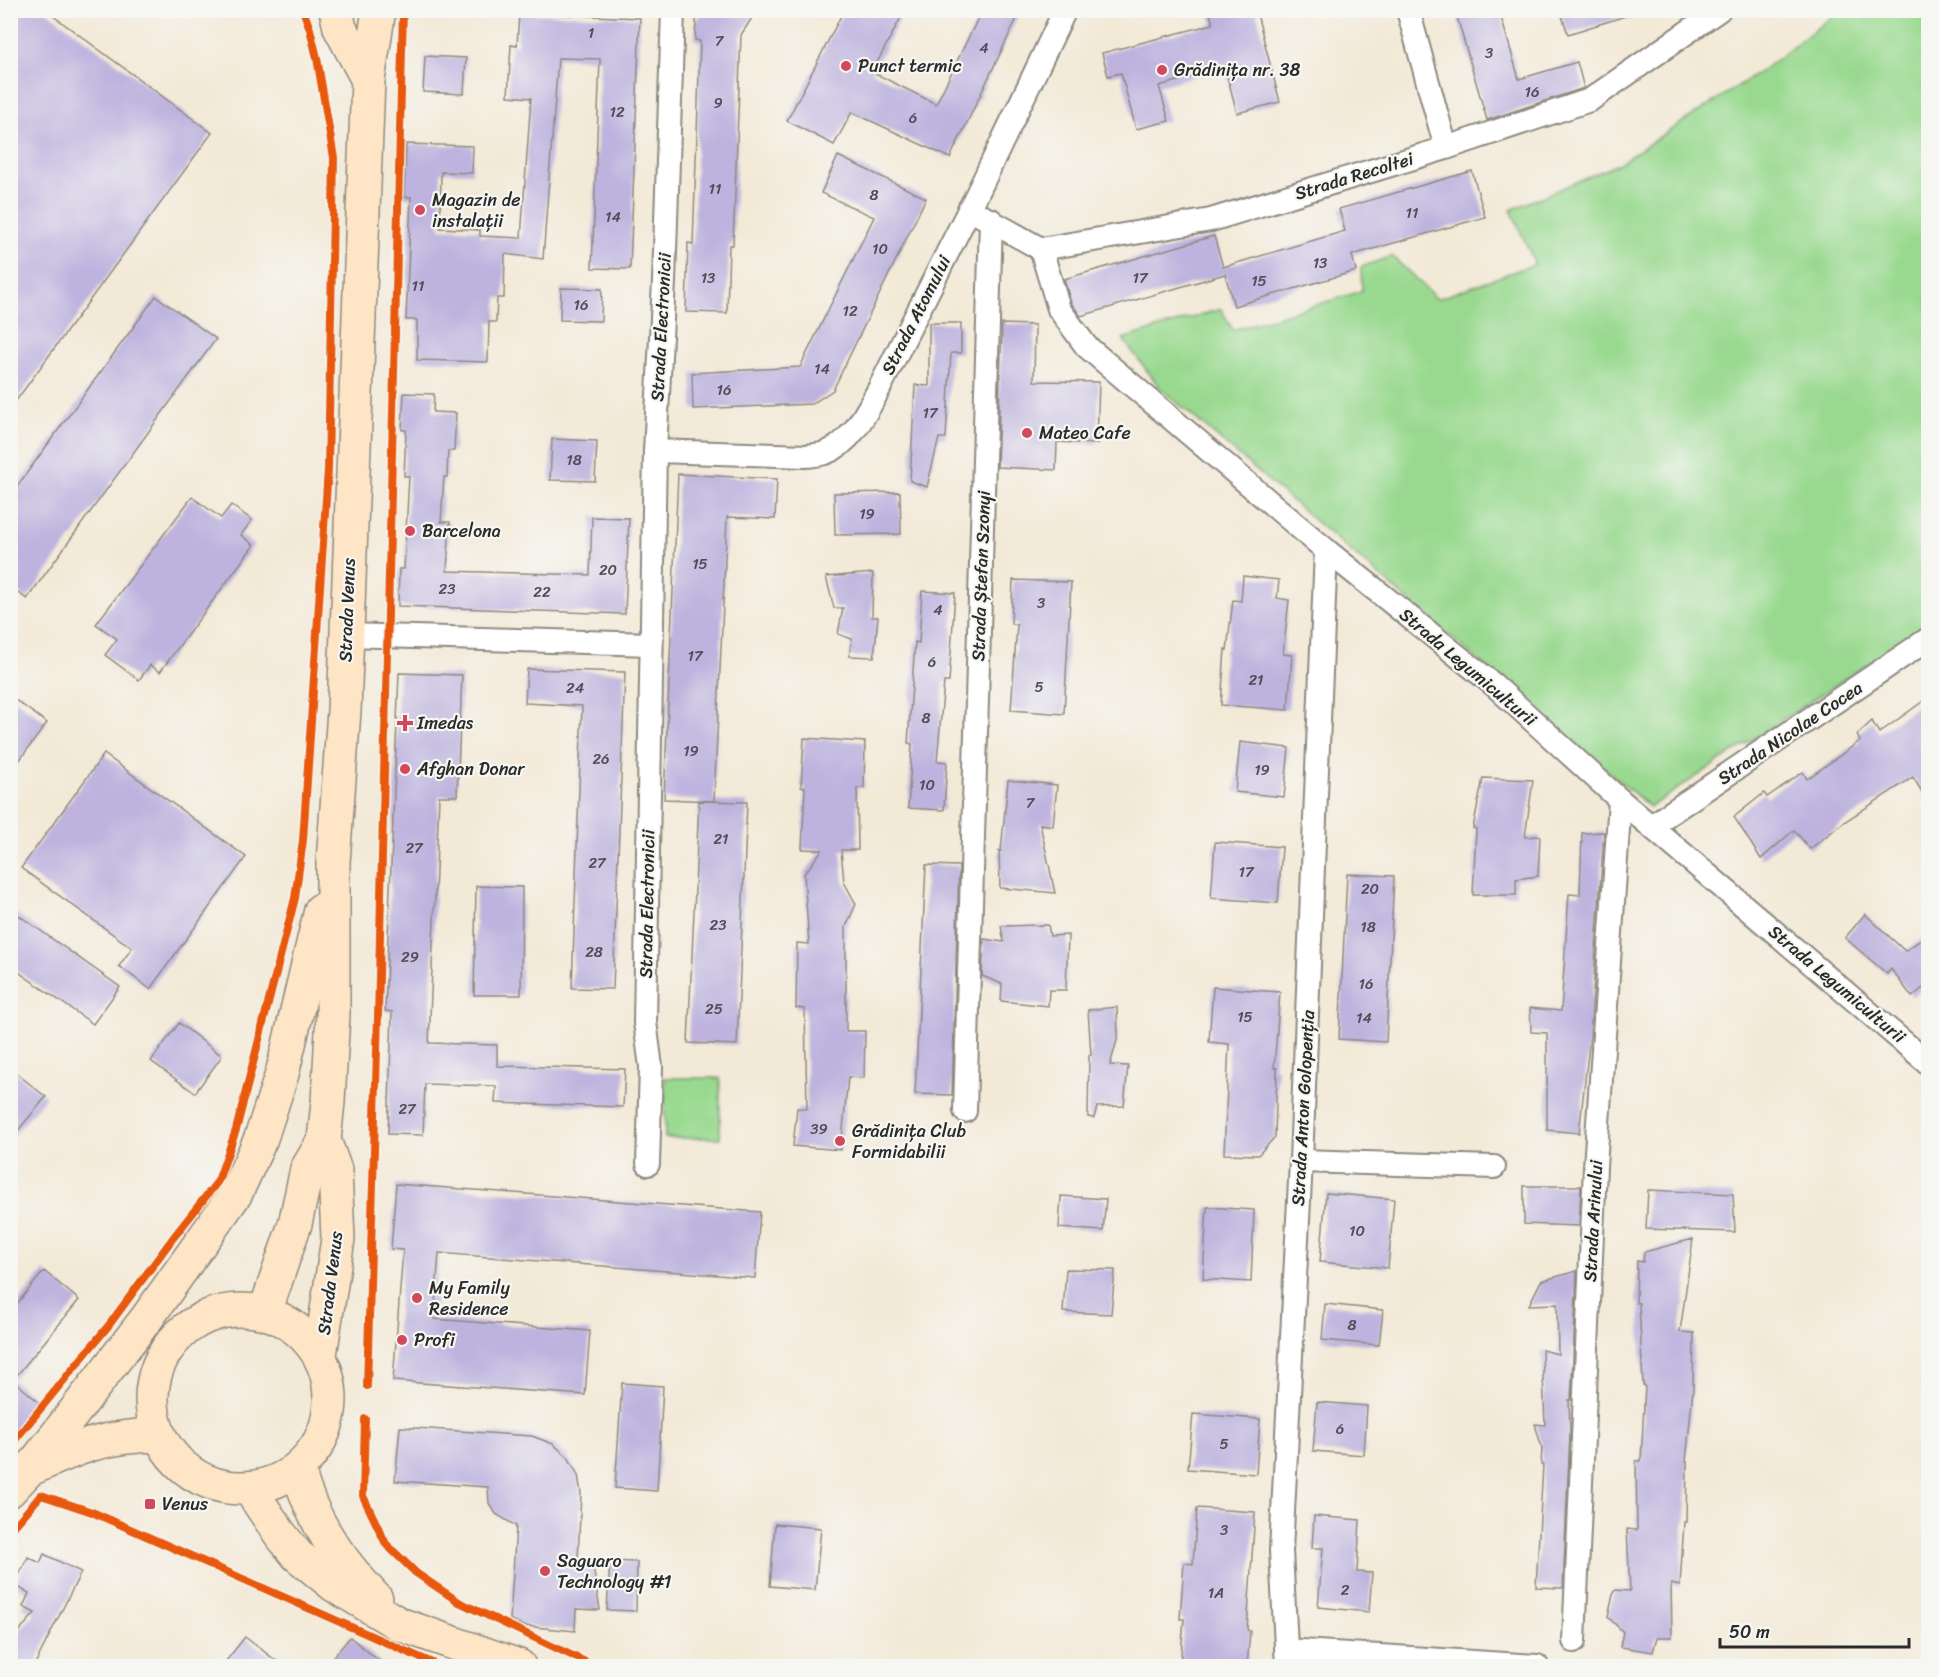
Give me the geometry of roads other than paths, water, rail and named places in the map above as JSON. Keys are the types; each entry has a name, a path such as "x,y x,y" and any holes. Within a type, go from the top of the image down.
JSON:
{"main road":[{"path":"336,10 340,28 368,80"},
{"name":"Strada Venus","path":"320,1355 338,1239 335,1170 324,1140 333,1014 333,862 344,711 368,80 379,10"},
{"path":"25,1473 147,1318 236,1193 261,1138 282,1074 333,862"},
{"name":"Strada Venus","path":"265,1312 295,1224 307,1169 324,1140"},
{"path":"25,1473 109,1389 145,1359 169,1345 188,1326 212,1314 239,1308 265,1312 287,1321 306,1336 320,1355 331,1390 331,1408 320,1442 298,1469 275,1482 249,1488 236,1488 204,1480 177,1462 159,1435 152,1404 155,1373 169,1345"},
{"path":"25,1473 90,1443 128,1436 159,1435"},
{"path":"298,1469 305,1495 326,1536 350,1571 399,1624"},
{"path":"249,1488 279,1534 297,1555 334,1585 399,1624 519,1666"}],"street":[{"name":"Strada Electronicii","path":"648,1164 651,1067 645,1022 655,451 664,282 673,10"},
{"name":"Strada Atomului","path":"655,451 806,456 825,453 845,441 863,420 879,389 1065,10"},
{"path":"1408,10 1446,148"},
{"name":"Strada Recoltei","path":"1041,249 1211,220 1446,148 1590,100 1719,10"},
{"path":"969,208 1041,249"},
{"name":"Strada Ștefan Szonyi","path":"965,1111 992,220"},
{"name":"Strada Legumiculturii","path":"1041,249 1059,309 1086,346 1326,550 1494,685 1620,800 1924,1050"},
{"name":"Strada Anton Golopenția","path":"1287,1658 1281,1551 1301,1161 1326,550"},
{"path":"346,635 651,644"},
{"name":"Strada Nicolae Cocea","path":"1651,826 1929,639"},
{"name":"Strada Arinului","path":"1574,1641 1595,1167 1620,800"},
{"path":"1301,1161 1494,1167"},
{"path":"1287,1658 1538,1666"}],"place":[{"name":"Punct termic","path":"846,66"},
{"name":"Grădinița nr. 38","path":"1162,70"},
{"name":"Magazin de instalații","path":"420,210"},
{"name":"Mateo Cafe","path":"1027,433"},
{"name":"Barcelona","path":"410,531"},
{"name":"Imedas","path":"405,723"},
{"name":"Afghan Donar","path":"405,769"},
{"name":"Grădinița Club Formidabilii","path":"840,1141"},
{"name":"My Family Residence","path":"417,1298"},
{"name":"Profi","path":"402,1340"},
{"name":"Venus","path":"150,1504"},
{"name":"Saguaro Technology #1","path":"545,1571"}]}
